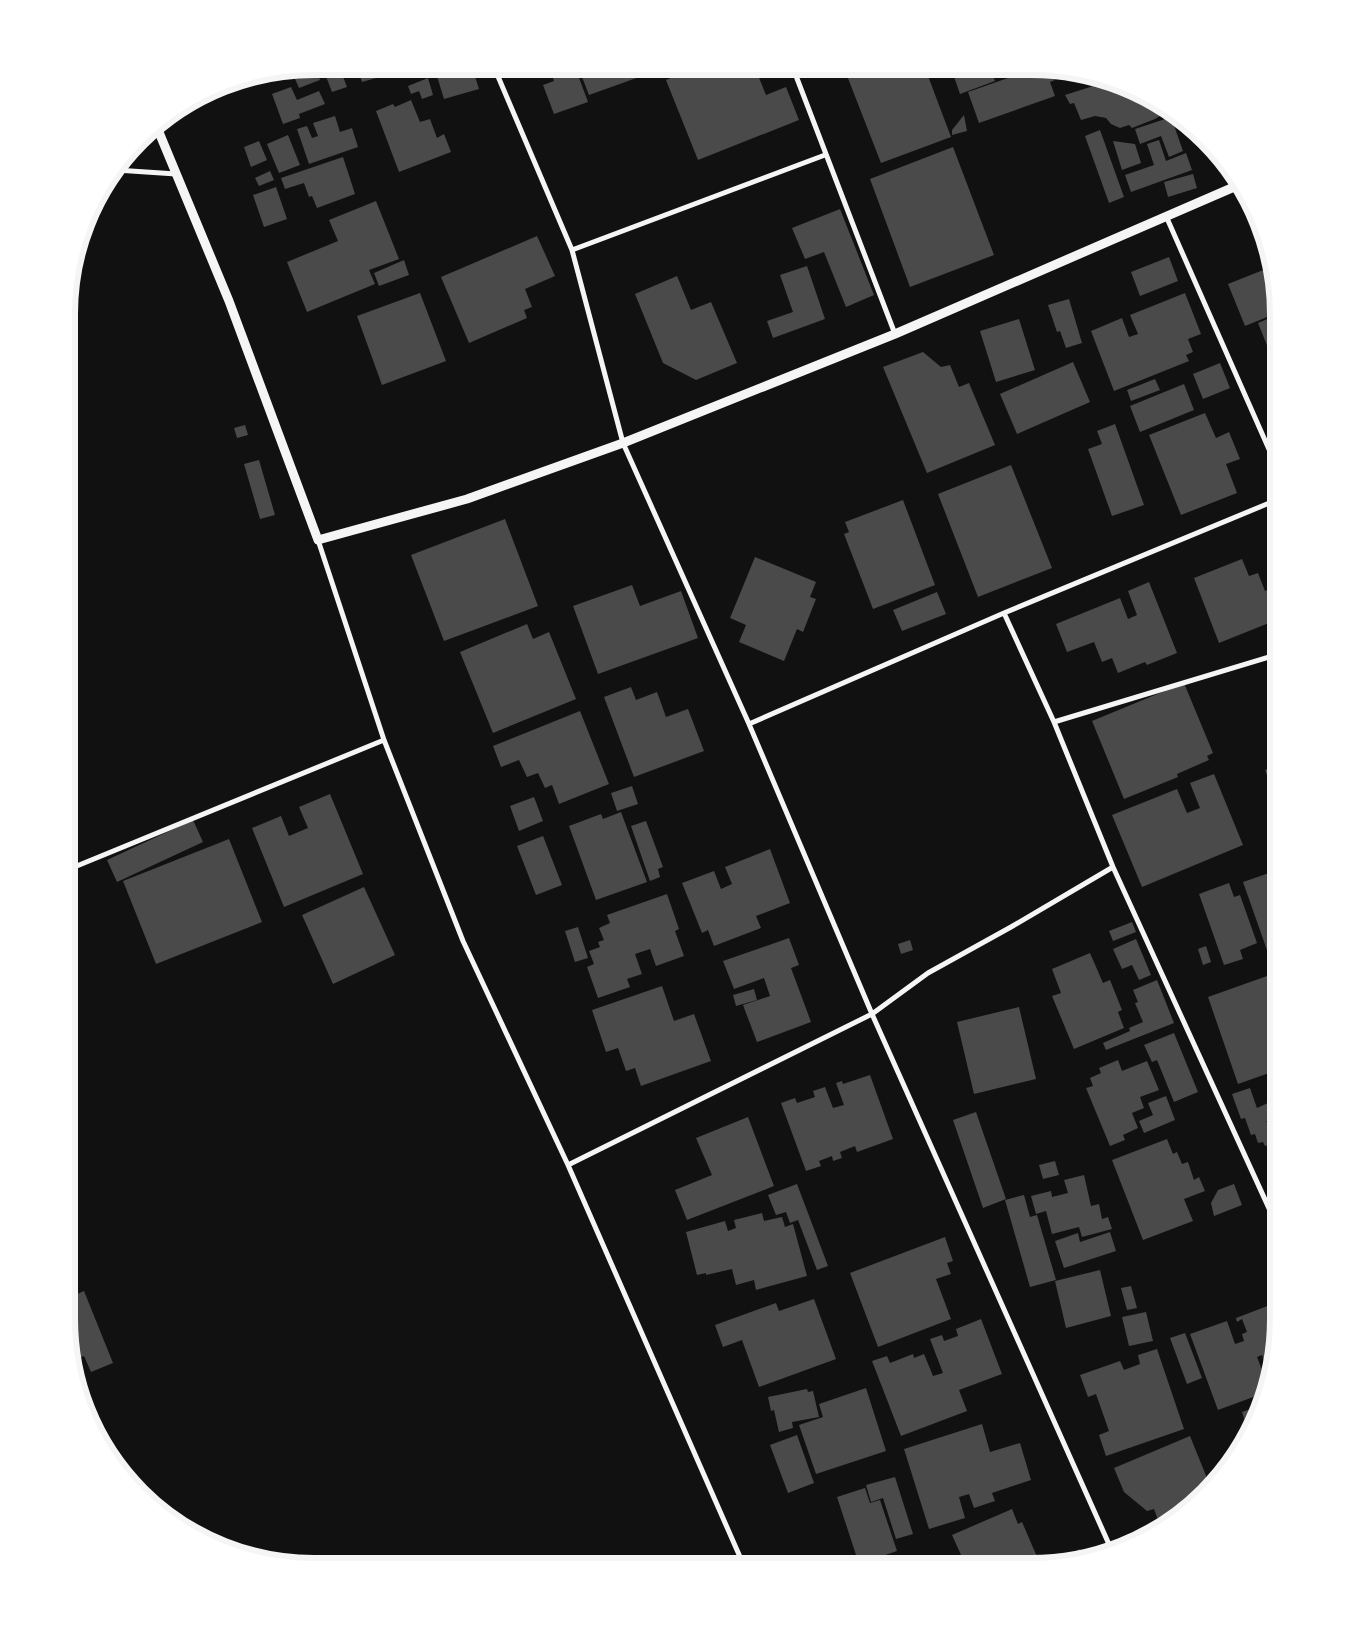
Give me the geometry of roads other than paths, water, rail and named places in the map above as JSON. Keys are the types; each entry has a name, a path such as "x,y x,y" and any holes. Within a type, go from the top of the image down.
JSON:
{"street":[{"path":"497,75 572,250 623,443 749,724 872,1014 1109,1545"},
{"path":"796,75 895,334"},
{"path":"159,132 229,301 318,540 384,740 463,941 568,1165 740,1558"},
{"path":"572,250 825,155"},
{"path":"123,170 176,174"},
{"path":"318,540 467,499 623,443 895,334 1234,187"},
{"path":"1166,216 1270,452"},
{"path":"749,724 1004,613 1270,503"},
{"path":"1004,613 1054,722 1113,867 1270,1207"},
{"path":"1054,722 1270,656"},
{"path":"75,867 384,740"},
{"path":"568,1165 872,1014 928,973 1011,928 1113,867"}]}
